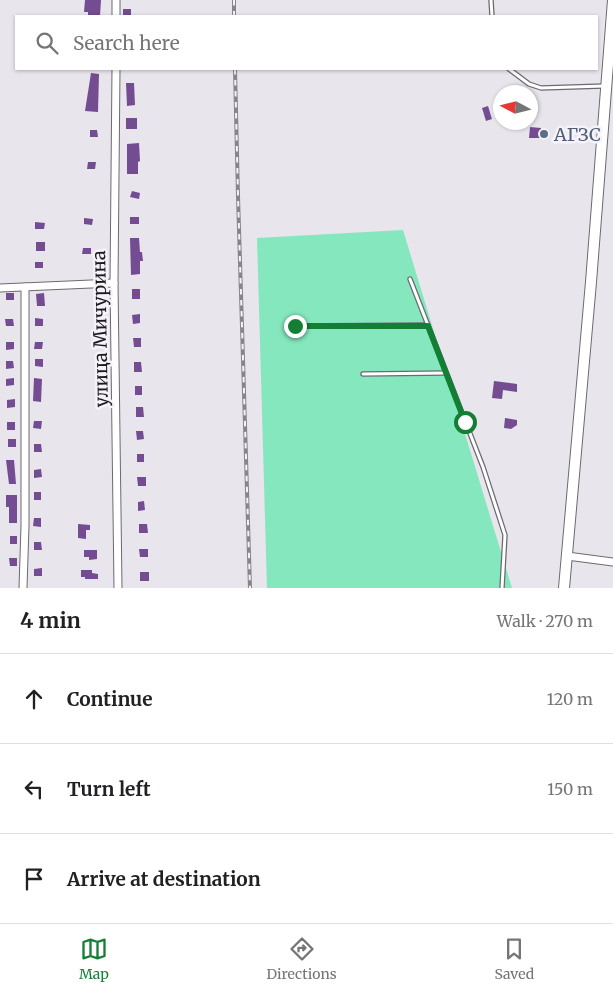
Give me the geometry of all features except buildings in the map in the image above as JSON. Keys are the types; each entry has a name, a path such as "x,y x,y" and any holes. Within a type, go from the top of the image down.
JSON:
{"main road":[{"path":"564,588 613,0"}],"street":[{"path":"116,0 116,15"},
{"name":"улица Мичурина","path":"116,70 114,283 118,588"},
{"path":"0,288 114,283"},
{"path":"23,588 25,526 25,287"},
{"path":"567,556 613,562"}],"lane":[{"path":"491,0 492,15"},
{"path":"510,70 529,84 540,88 607,86"},
{"path":"410,279 483,467 505,535 502,588"},
{"path":"295,326 428,326"},
{"path":"363,374 446,373"}],"green space":[{"path":"403,230 512,588 267,588 257,238"}],"railway":[{"path":"234,0 234,15"},
{"path":"235,70 250,588"}],"place":[{"name":"АГЗС","path":"544,134"}],"route":[{"path":"295,326 428,326 465,422"}]}
